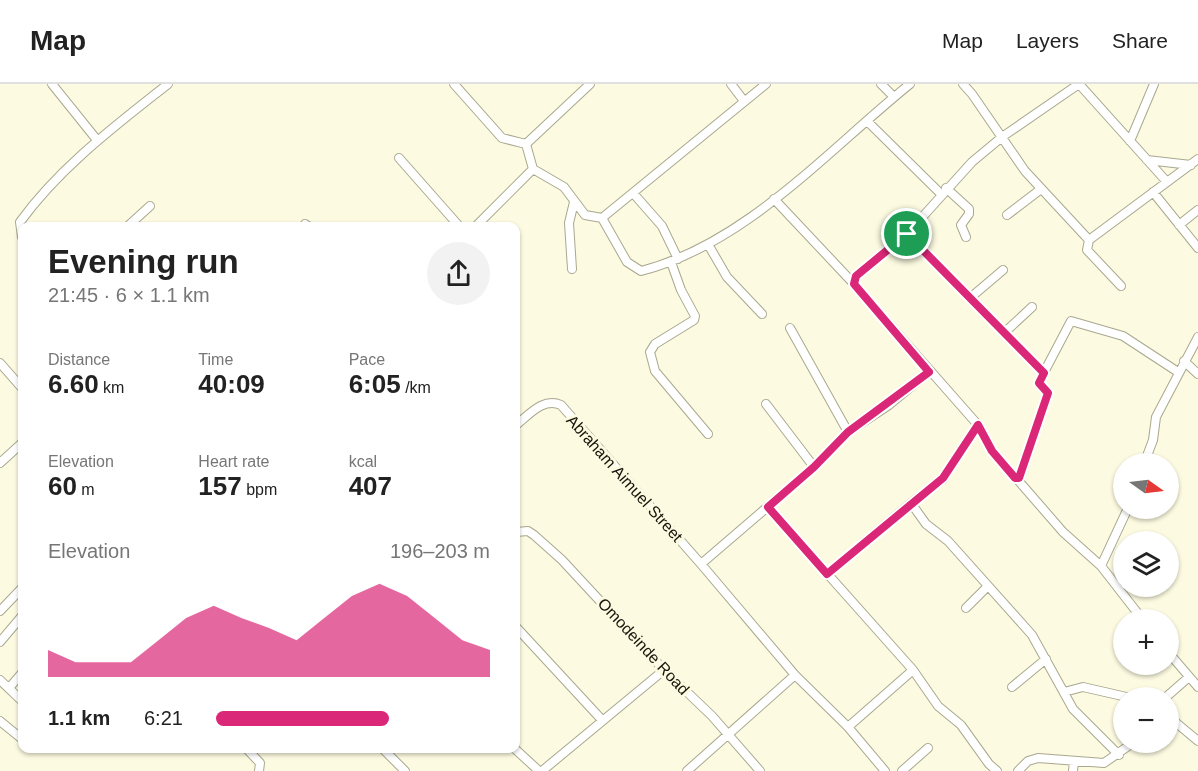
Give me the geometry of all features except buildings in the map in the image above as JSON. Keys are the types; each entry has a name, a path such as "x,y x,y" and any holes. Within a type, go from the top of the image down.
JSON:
{"street":[{"path":"52,84 97,140"},
{"path":"20,222 44,192 97,140 168,84"},
{"path":"454,84 502,138 526,144"},
{"path":"526,144 590,84"},
{"path":"731,84 744,101"},
{"path":"526,144 533,169 564,187 585,215 602,218 766,84"},
{"path":"881,84 894,97"},
{"path":"602,218 627,262 641,271 709,246 774,199 910,84"},
{"path":"963,84 1025,171 1089,240"},
{"path":"854,284 856,276 907,234 943,191 1002,137 1079,84 1167,182"},
{"path":"1130,141 1154,84"},
{"path":"867,121 943,191 969,209 961,225 966,237"},
{"path":"399,158 455,222"},
{"path":"1147,160 1194,162"},
{"path":"1121,286 1087,250 1089,240 1194,162"},
{"path":"480,222 533,169"},
{"path":"1007,215 1041,189"},
{"path":"1153,192 1198,248"},
{"path":"633,193 662,226 674,260 681,290 695,316 694,320 655,344 650,352 655,371 708,434"},
{"path":"774,199 854,284 978,425 992,451 1064,532 1101,566 1134,609"},
{"path":"572,269 569,223 574,202"},
{"path":"132,222 150,206"},
{"path":"1179,225 1198,210"},
{"path":"907,234 1044,373"},
{"path":"709,246 727,277 762,314"},
{"path":"970,298 1003,270"},
{"path":"1004,333 1032,307"},
{"path":"1017,478 1048,393 1039,383 1067,325 1073,321 1123,336 1178,372"},
{"path":"790,328 848,432"},
{"path":"1149,453 1154,440 1156,417 1198,337"},
{"path":"1184,361 1198,374"},
{"path":"0,363 18,383"},
{"path":"701,564 814,467 848,432 929,372"},
{"name":"Abraham Aimuel Street","path":"520,422 544,403 553,402 561,405 795,675 848,727 885,771"},
{"path":"766,404 814,467"},
{"path":"827,574 943,478 978,425"},
{"path":"0,463 18,447"},
{"path":"912,503 926,524 948,541 1032,634 1073,709 1119,755"},
{"path":"768,507 913,670 938,706 961,725 989,764 998,771"},
{"path":"1101,566 1123,519"},
{"name":"Omodeinde Road","path":"520,531 534,535 562,560 664,670 728,734 760,771"},
{"path":"966,608 988,586"},
{"path":"0,611 18,592"},
{"path":"0,642 18,621"},
{"path":"520,631 602,720"},
{"path":"1011,687 1046,659"},
{"path":"1179,665 1198,687"},
{"path":"520,753 540,771 664,670"},
{"path":"848,727 913,670"},
{"path":"687,771 795,675"},
{"path":"1178,687 1189,677"},
{"path":"9,688 18,678"},
{"path":"0,680 18,697"},
{"path":"1064,692 1083,687 1113,694"},
{"path":"0,721 18,736"},
{"path":"1179,725 1198,741"},
{"path":"902,771 928,748"},
{"path":"250,753 260,764 258,771"},
{"path":"387,753 405,771"},
{"path":"1018,771 1032,759 1104,763 1121,753"},
{"path":"1073,771 1074,761"}],"route":[{"path":"907,234 1044,373 1039,383 1048,393 1019,478 1015,478 992,451 978,425 943,478 827,574 768,507 814,467 848,432 889,405 929,372 855,288 854,284 856,276 907,234"}]}
